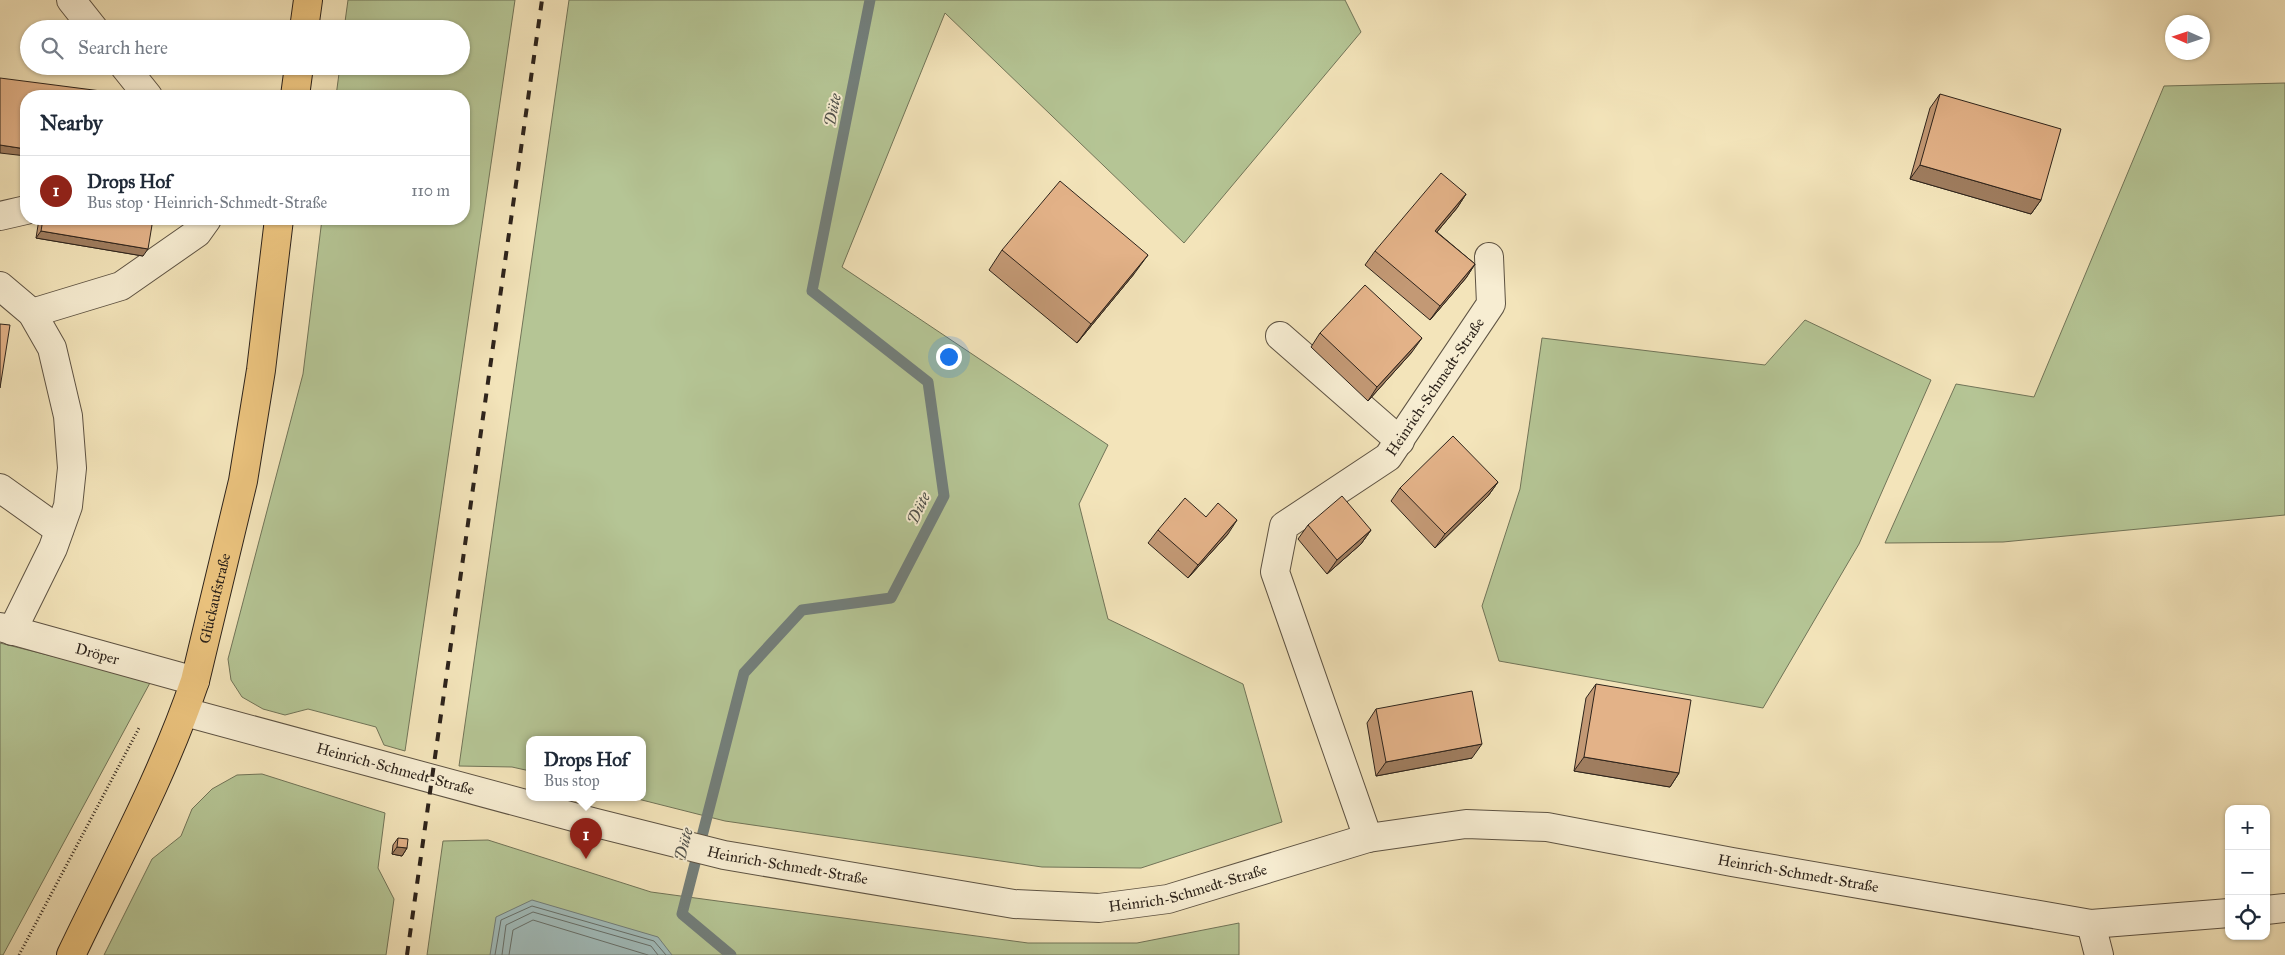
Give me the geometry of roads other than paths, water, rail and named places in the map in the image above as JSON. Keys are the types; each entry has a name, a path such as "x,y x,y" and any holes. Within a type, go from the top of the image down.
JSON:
{"main road":[{"path":"305,20 308,0"},
{"path":"296,90 298,75"},
{"name":"Glückaufstraße","path":"71,955 143,807 185,712 195,681 243,481 261,370 277,225"}],"street":[{"path":"71,0 87,20"},
{"path":"131,75 143,90"},
{"path":"0,216 20,211"},
{"path":"32,313 121,286 197,233 203,225"},
{"name":"Heinrich-Schmedt-Straße","path":"1368,838 1276,572 1284,526 1388,458 1491,304 1489,257"},
{"path":"0,286 32,313 52,348 68,416 72,468 68,506 53,548 6,629"},
{"path":"1280,336 1400,441"},
{"path":"0,488 59,530"},
{"name":"Dröper","path":"6,629 195,681"},
{"name":"Heinrich-Schmedt-Straße","path":"185,712 662,841 724,856 1014,904 1099,908 1168,898 1368,838 1466,824 1546,827 1742,864 2091,924 2225,913"},
{"path":"2270,910 2285,908"},
{"path":"2091,924 2099,955"}],"water":[{"path":"532,900 658,937 672,955 490,955 496,917"}],"waterway":[{"name":"Düte","path":"731,955 682,914 744,673 802,610 891,598 944,496 928,382 812,291 870,0"}],"railway":[{"path":"407,955 542,0"}],"place":[{"name":"Drops Hof","path":"586,859"}]}
